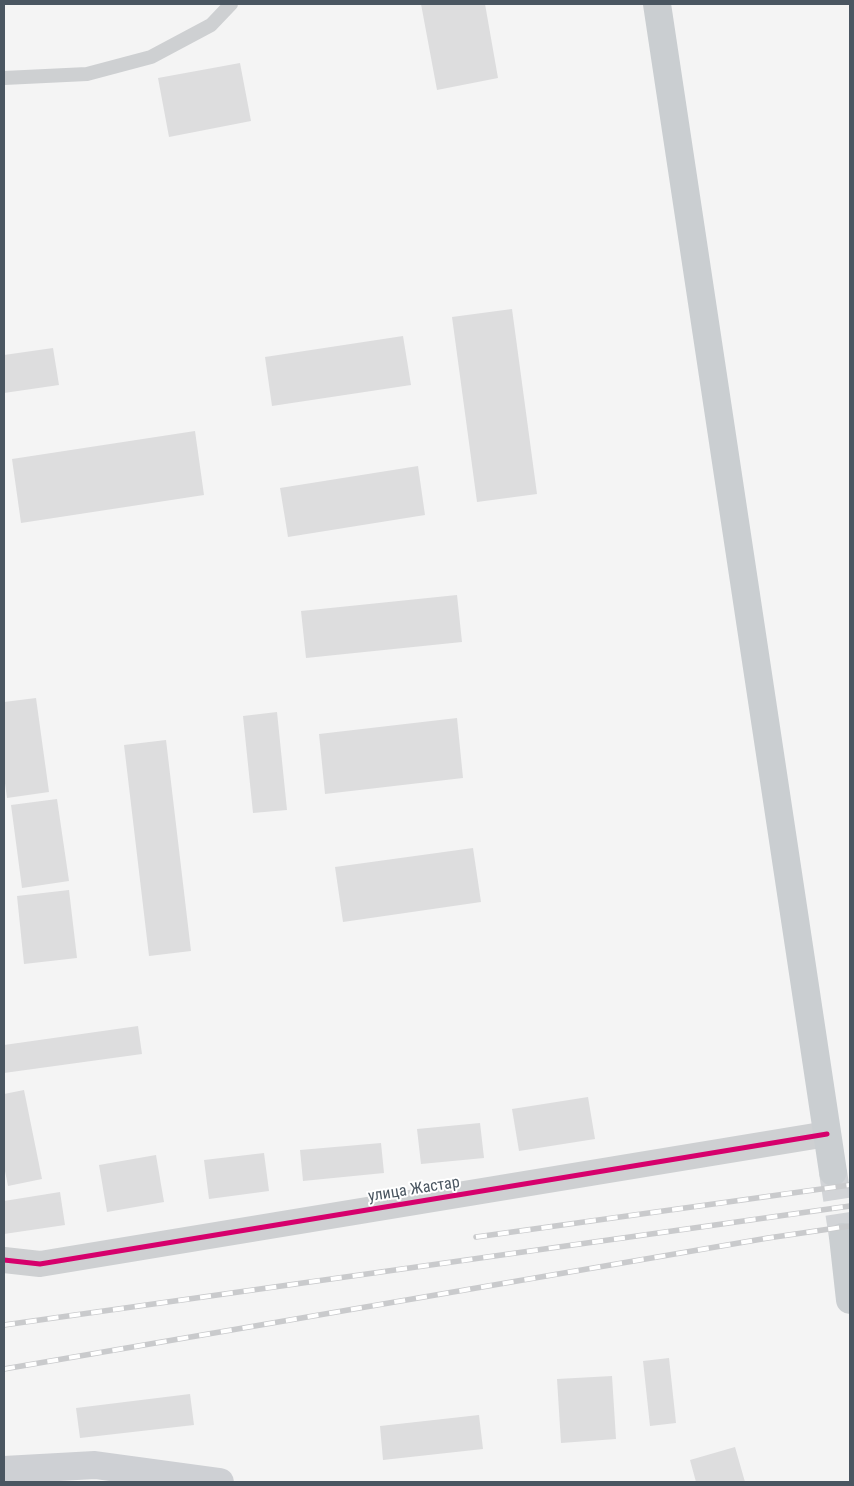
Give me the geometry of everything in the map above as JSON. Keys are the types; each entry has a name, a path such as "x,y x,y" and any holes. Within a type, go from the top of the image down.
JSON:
{"main road":[{"path":"656,4 834,1172"},
{"path":"843,1237 850,1300"},
{"path":"4,1470 95,1465 220,1482"}],"street":[{"name":"улица Жастар","path":"4,1260 40,1264 828,1134"}],"lane":[{"path":"4,78 87,74 151,57 211,25 231,4"}],"building":[{"path":"421,4 485,4 498,78 437,90"},
{"path":"240,63 251,121 169,137 158,78"},
{"path":"512,309 537,494 477,502 452,317"},
{"path":"403,336 411,385 272,406 265,357"},
{"path":"53,348 59,385 4,393 4,355"},
{"path":"195,431 204,495 21,523 12,459"},
{"path":"418,466 425,515 288,537 280,488"},
{"path":"457,595 462,642 306,658 301,611"},
{"path":"36,698 49,792 7,798 4,776 4,702"},
{"path":"277,712 287,810 253,813 243,716"},
{"path":"457,718 463,778 325,794 319,734"},
{"path":"166,740 191,951 149,956 124,745"},
{"path":"57,799 69,881 22,888 11,805"},
{"path":"473,848 481,902 343,922 335,867"},
{"path":"69,890 77,958 24,964 17,896"},
{"path":"138,1026 142,1054 4,1073 4,1045"},
{"path":"24,1090 42,1179 8,1186 4,1166 4,1094"},
{"path":"588,1097 595,1139 519,1151 512,1109"},
{"path":"480,1123 484,1158 421,1164 417,1129"},
{"path":"381,1143 384,1173 303,1181 300,1150"},
{"path":"264,1153 269,1191 209,1199 204,1160"},
{"path":"156,1155 164,1202 107,1212 99,1165"},
{"path":"60,1192 65,1225 4,1234 4,1201"},
{"path":"669,1358 676,1423 650,1426 643,1361"},
{"path":"612,1376 616,1439 561,1443 557,1379"},
{"path":"190,1394 194,1425 80,1438 76,1408"},
{"path":"479,1415 483,1449 383,1460 380,1426"},
{"path":"735,1447 745,1482 696,1482 690,1460"}],"tunnel":[{"path":"833,1172 843,1237"}],"railway":[{"path":"476,1237 850,1185"},
{"path":"4,1325 850,1206"},
{"path":"4,1369 768,1238 850,1226"}],"cycle path":[{"path":"4,1260 40,1264 827,1134"}]}
